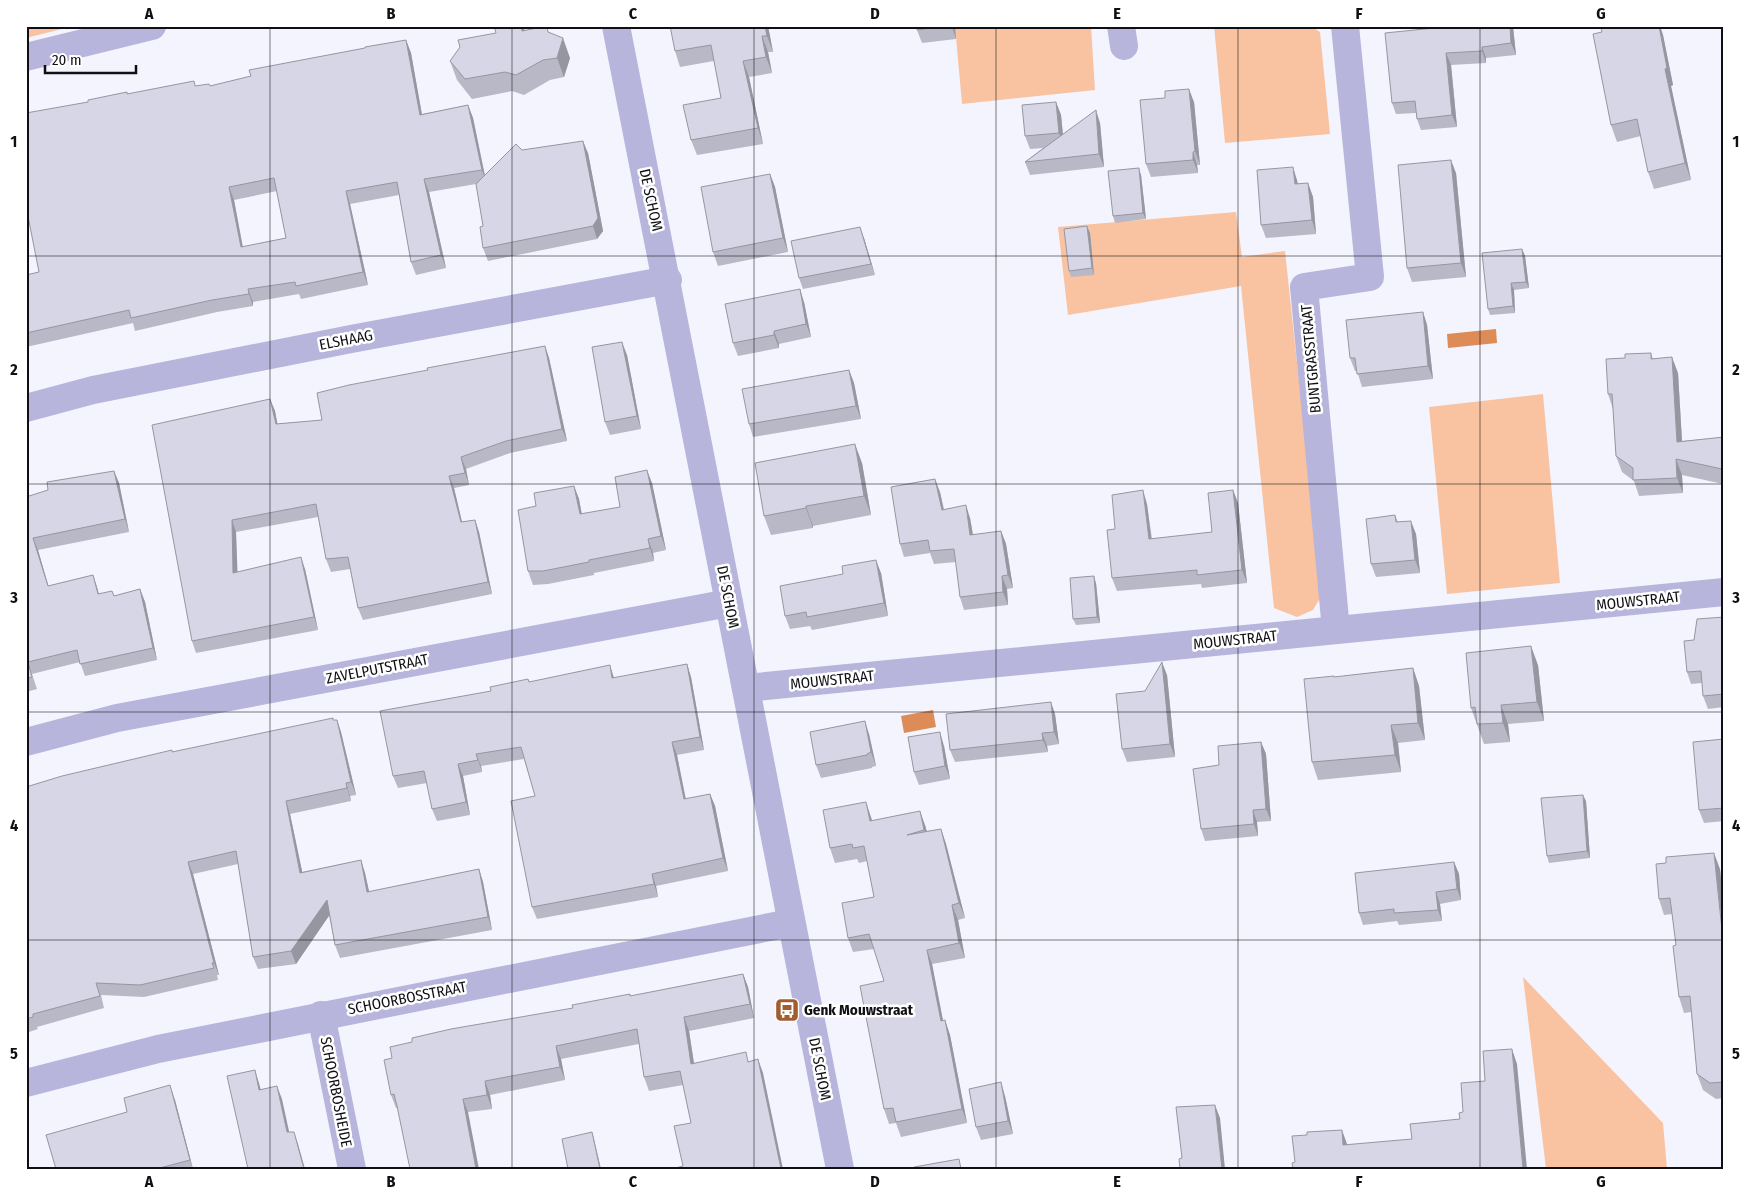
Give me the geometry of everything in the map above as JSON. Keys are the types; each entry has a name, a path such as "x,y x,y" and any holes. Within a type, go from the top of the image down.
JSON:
{"street":[{"path":"26,57 152,26"},
{"name":"DE SCHOM","path":"616,26 668,280 790,923 840,1169"},
{"name":"BUNTGRASSTRAAT","path":"1336,630 1304,287 1370,277 1345,26"},
{"name":"ELSHAAG","path":"26,408 93,390 351,339 668,280"},
{"name":"MOUWSTRAAT","path":"746,688 1724,592"},
{"name":"ZAVELPUTSTRAAT","path":"26,742 117,718 729,603"},
{"name":"SCHOORBOSSTRAAT","path":"26,1083 158,1049 790,923"},
{"name":"SCHOORBOSHEIDE","path":"321,1015 352,1169"}],"shaded area":[{"path":"26,26 74,26 26,38"},
{"path":"955,26 1091,26 1095,90 962,104"},
{"path":"1214,26 1311,26 1320,32 1330,134 1225,143"},
{"path":"1236,212 1242,257 1285,251 1322,595 1313,610 1297,617 1274,608 1241,286 1068,315 1058,227"},
{"path":"1496,329 1497,343 1448,348 1447,334"},
{"path":"1543,394 1560,583 1447,594 1429,407"},
{"path":"933,710 936,727 904,733 901,716"},
{"path":"1523,977 1663,1123 1667,1169 1546,1169"}],"building":[{"path":"494,26 521,26 522,31 547,26 548,32 563,38 557,58 543,60 516,75 505,72 465,79 450,61 460,47 458,40 496,33"},
{"path":"670,26 765,26 767,36 762,36 766,57 743,61 758,128 691,140 683,105 721,98 711,45 675,51"},
{"path":"917,26 946,26 917,30"},
{"path":"1454,26 1510,26 1511,43 1482,47 1482,51 1446,53 1452,115 1417,119 1415,101 1392,103 1385,33"},
{"path":"1611,26 1659,26 1667,68 1665,69 1685,163 1648,172 1637,119 1611,125 1593,34 1602,32 1601,28"},
{"path":"406,40 420,115 468,105 482,170 424,179 441,255 411,262 397,182 346,191 363,272 296,286 295,282 248,289 249,294 131,318 129,310 26,333 26,275 39,272 26,206 26,113 88,102 88,100 127,92 127,94 194,81 195,86 209,84 210,86 251,76 249,70","holes":["274,178 286,238 241,247 229,187"]},
{"path":"1189,89 1195,151 1193,152 1193,160 1146,164 1140,100 1165,98 1165,91"},
{"path":"1056,102 1059,133 1025,136 1022,105"},
{"path":"1096,110 1099,154 1025,162"},
{"path":"583,141 598,218 593,226 483,248 480,227 483,226 476,184 516,144 522,150"},
{"path":"1451,160 1461,263 1407,268 1398,165"},
{"path":"1293,167 1295,184 1308,183 1312,220 1261,225 1257,170"},
{"path":"1139,168 1143,213 1113,216 1108,171"},
{"path":"770,174 783,238 713,252 701,187"},
{"path":"1087,226 1092,268 1069,271 1064,229"},
{"path":"860,227 871,264 799,278 791,241"},
{"path":"1522,249 1526,282 1511,283 1513,306 1488,309 1482,253"},
{"path":"800,289 806,324 774,331 774,335 733,343 725,304"},
{"path":"1423,312 1428,366 1357,374 1355,358 1350,358 1346,320"},
{"path":"622,342 637,416 605,422 592,347"},
{"path":"545,346 562,429 506,441 461,457 465,473 449,476 461,522 475,520 488,582 358,608 348,557 326,559 316,504 232,520 233,573 301,557 314,617 192,641 152,425 270,399 276,424 322,420 317,393 428,370 427,368"},
{"path":"1651,353 1651,359 1672,357 1677,442 1724,437 1724,491 1722,469 1676,459 1677,478 1633,480 1633,468 1616,456 1612,394 1608,394 1606,359 1625,358 1625,354"},
{"path":"849,370 856,406 749,424 742,389"},
{"path":"855,444 864,496 806,506 806,508 764,516 755,463"},
{"path":"647,470 661,536 648,539 650,548 543,571 528,571 518,510 536,506 534,493 574,486 580,514 620,507 615,477"},
{"path":"114,471 125,519 33,538 48,586 93,575 98,594 112,591 114,596 140,589 153,648 80,664 77,650 28,662 32,677 26,679 26,497 48,490 47,482"},
{"path":"935,479 942,510 966,505 970,535 1001,531 1008,575 1002,576 1003,592 960,597 954,549 930,551 928,540 900,544 891,487"},
{"path":"1143,490 1149,539 1212,532 1208,493 1233,490 1242,570 1197,575 1197,570 1112,578 1107,530 1115,529 1112,495"},
{"path":"1395,515 1396,522 1411,521 1415,560 1371,564 1366,519"},
{"path":"876,560 884,603 807,617 806,612 785,616 780,586 843,574 842,566"},
{"path":"1094,576 1097,617 1073,619 1070,578"},
{"path":"1724,617 1724,694 1703,696 1701,671 1687,672 1684,641 1694,640 1697,619"},
{"path":"1531,646 1537,702 1501,705 1503,723 1477,724 1475,707 1471,708 1466,653"},
{"path":"1162,662 1170,744 1122,749 1116,694 1145,691"},
{"path":"687,664 700,737 672,742 684,799 710,794 723,858 652,874 654,884 532,907 511,801 535,796 521,747 476,754 478,760 458,764 466,802 432,809 424,771 393,776 380,711 491,691 490,687 528,679 529,682 610,665 612,678"},
{"path":"1413,668 1418,723 1391,725 1395,755 1312,762 1304,679"},
{"path":"1051,702 1054,732 1042,733 1043,740 950,750 946,714"},
{"path":"333,718 333,720 337,720 351,782 346,783 347,788 286,801 300,873 361,860 367,892 479,869 488,917 335,945 327,900 291,951 253,957 236,851 188,862 214,968 140,985 96,983 100,996 33,1014 33,1017 26,1019 26,787 62,776 172,750 172,752"},
{"path":"865,721 871,752 867,755 816,765 810,732"},
{"path":"940,732 945,766 914,772 908,737"},
{"path":"1724,739 1724,808 1699,810 1693,742"},
{"path":"1261,742 1266,809 1253,810 1254,824 1201,829 1193,769 1219,765 1218,746"},
{"path":"1583,795 1587,851 1547,856 1541,798"},
{"path":"866,802 870,821 920,811 924,830 907,835 941,829 959,903 952,905 959,943 927,950 941,1021 945,1020 962,1109 896,1122 893,1108 884,1109 860,986 884,981 869,934 848,938 842,903 874,897 864,846 853,848 852,844 830,848 823,810"},
{"path":"1714,853 1724,940 1724,1082 1710,1083 1697,1074 1690,996 1679,997 1673,946 1676,945 1670,898 1659,899 1656,864 1666,863 1666,857"},
{"path":"1454,862 1457,889 1436,892 1438,910 1394,913 1394,909 1359,913 1355,873"},
{"path":"743,974 750,1004 684,1017 691,1064 746,1052 748,1062 758,1059 781,1169 672,1169 683,1166 674,1126 691,1123 680,1071 644,1077 637,1029 556,1046 560,1067 485,1081 487,1095 463,1099 476,1169 410,1169 397,1106 394,1094 391,1095 384,1060 392,1058 390,1047 412,1042 412,1038 451,1029 573,1008 572,1005"},
{"path":"1512,1049 1523,1169 1293,1169 1292,1163 1295,1162 1292,1136 1307,1135 1307,1132 1342,1130 1343,1145 1412,1139 1410,1124 1460,1119 1459,1113 1463,1112 1461,1083 1485,1081 1483,1051"},
{"path":"255,1070 259,1090 277,1086 287,1132 294,1132 304,1169 248,1169 227,1076"},
{"path":"1001,1082 1008,1121 976,1127 969,1089"},
{"path":"170,1085 190,1160 156,1169 56,1169 46,1135 127,1112 124,1098"},
{"path":"1215,1105 1222,1169 1180,1169 1179,1159 1182,1158 1176,1107"},
{"path":"592,1132 600,1169 568,1169 562,1139"},
{"path":"959,1159 961,1169 914,1169 914,1167"}],"place":[{"name":"Genk Mouwstraat","path":"787,1010"}]}
